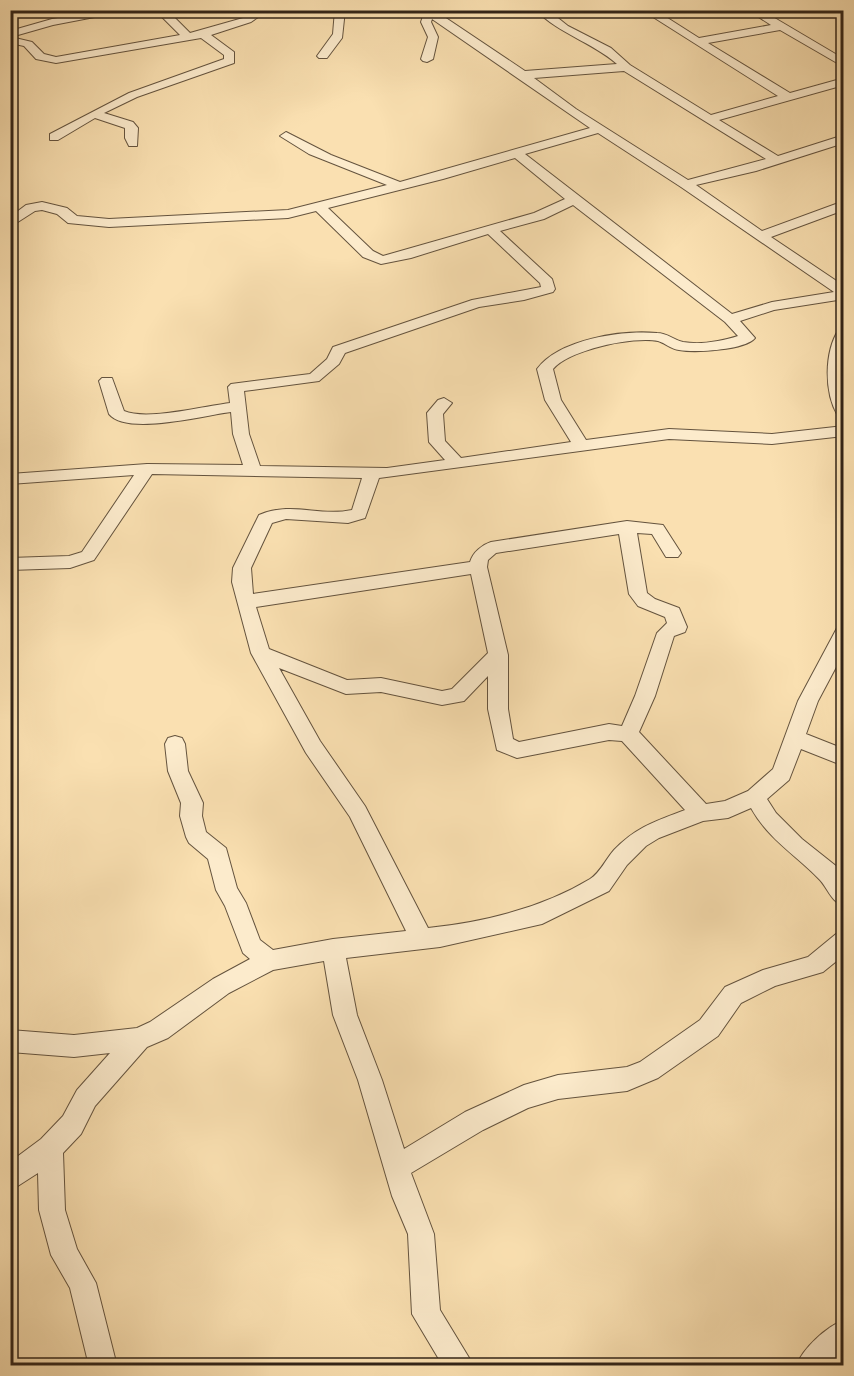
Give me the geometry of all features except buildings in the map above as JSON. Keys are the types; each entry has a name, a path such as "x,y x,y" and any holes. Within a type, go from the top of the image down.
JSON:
{"street":[{"path":"10,34 52,22 126,10"},
{"path":"160,10 188,37"},
{"path":"10,40 28,44 40,57 56,60 203,34 247,20 263,10"},
{"path":"323,56 334,44 340,28 338,16 340,10"},
{"path":"541,10 564,28 607,50 626,67 776,160"},
{"path":"647,10 787,96"},
{"path":"753,10 843,64"},
{"path":"427,12 427,27 433,37 428,59"},
{"path":"427,12 523,75 572,111 687,184 843,293 836,297 772,306 730,319"},
{"path":"698,41 780,27"},
{"path":"54,137 94,114 142,92 230,62 230,54 203,34"},
{"path":"523,75 626,67"},
{"path":"708,119 843,81"},
{"path":"94,114 129,125 132,128 133,143"},
{"path":"10,222 31,208 42,206 62,211 74,220 124,224 288,214 399,186 601,128"},
{"path":"286,136 318,155 369,172 399,186"},
{"path":"687,184 843,139"},
{"path":"516,152 528,164 730,319 748,338 714,344 682,346 662,338 624,338 570,351 553,360 545,369 551,396 581,445"},
{"path":"320,207 368,254 381,260 406,255 539,216 575,199"},
{"path":"760,236 843,205"},
{"path":"252,470 251,460 241,434 236,387 314,378 334,361 338,350 477,303 524,296 548,289 547,282 490,229"},
{"path":"843,332 836,353 840,375 838,400 843,413"},
{"path":"107,381 117,414 127,419 161,418 238,407"},
{"path":"444,404 435,412 437,442 458,464"},
{"path":"10,479 147,469 372,473 458,464 669,434 772,439 843,431"},
{"path":"10,564 70,562 88,556 147,469"},
{"path":"372,473 359,514 352,517 280,514 265,519 243,568 241,582 261,653 313,747 358,812 422,940"},
{"path":"672,553 657,529 627,527 535,539 491,548 480,558 478,567 498,654 498,709 504,744 517,750 609,732 628,734 700,813"},
{"path":"627,527 638,594 651,606 672,613 678,627 671,628 666,633 628,734"},
{"path":"245,602 478,567"},
{"path":"10,1041 74,1046 138,1039 159,1030 221,986 269,961 333,949 422,940 534,917 601,884 619,859 638,840 669,824 700,813 728,809 755,797 782,774 808,701 843,633"},
{"path":"261,653 346,687 381,685 442,698 457,696 498,654"},
{"path":"796,738 843,758"},
{"path":"175,744 178,771 192,803 191,816 197,837 218,854 227,890 235,903 251,946 269,961"},
{"path":"755,797 768,819 794,845 828,873 843,897"},
{"path":"397,1167 474,1121 524,1097 558,1087 627,1079 649,1070 709,1028 733,995 771,977 815,965 843,941"},
{"path":"333,949 345,1015 370,1080 405,1196 421,1234 426,1314 460,1365"},
{"path":"10,1178 50,1148 72,1125 86,1098 138,1039"},
{"path":"50,1148 52,1210 65,1254 82,1283 103,1365"},
{"path":"810,1365 843,1334"}]}
